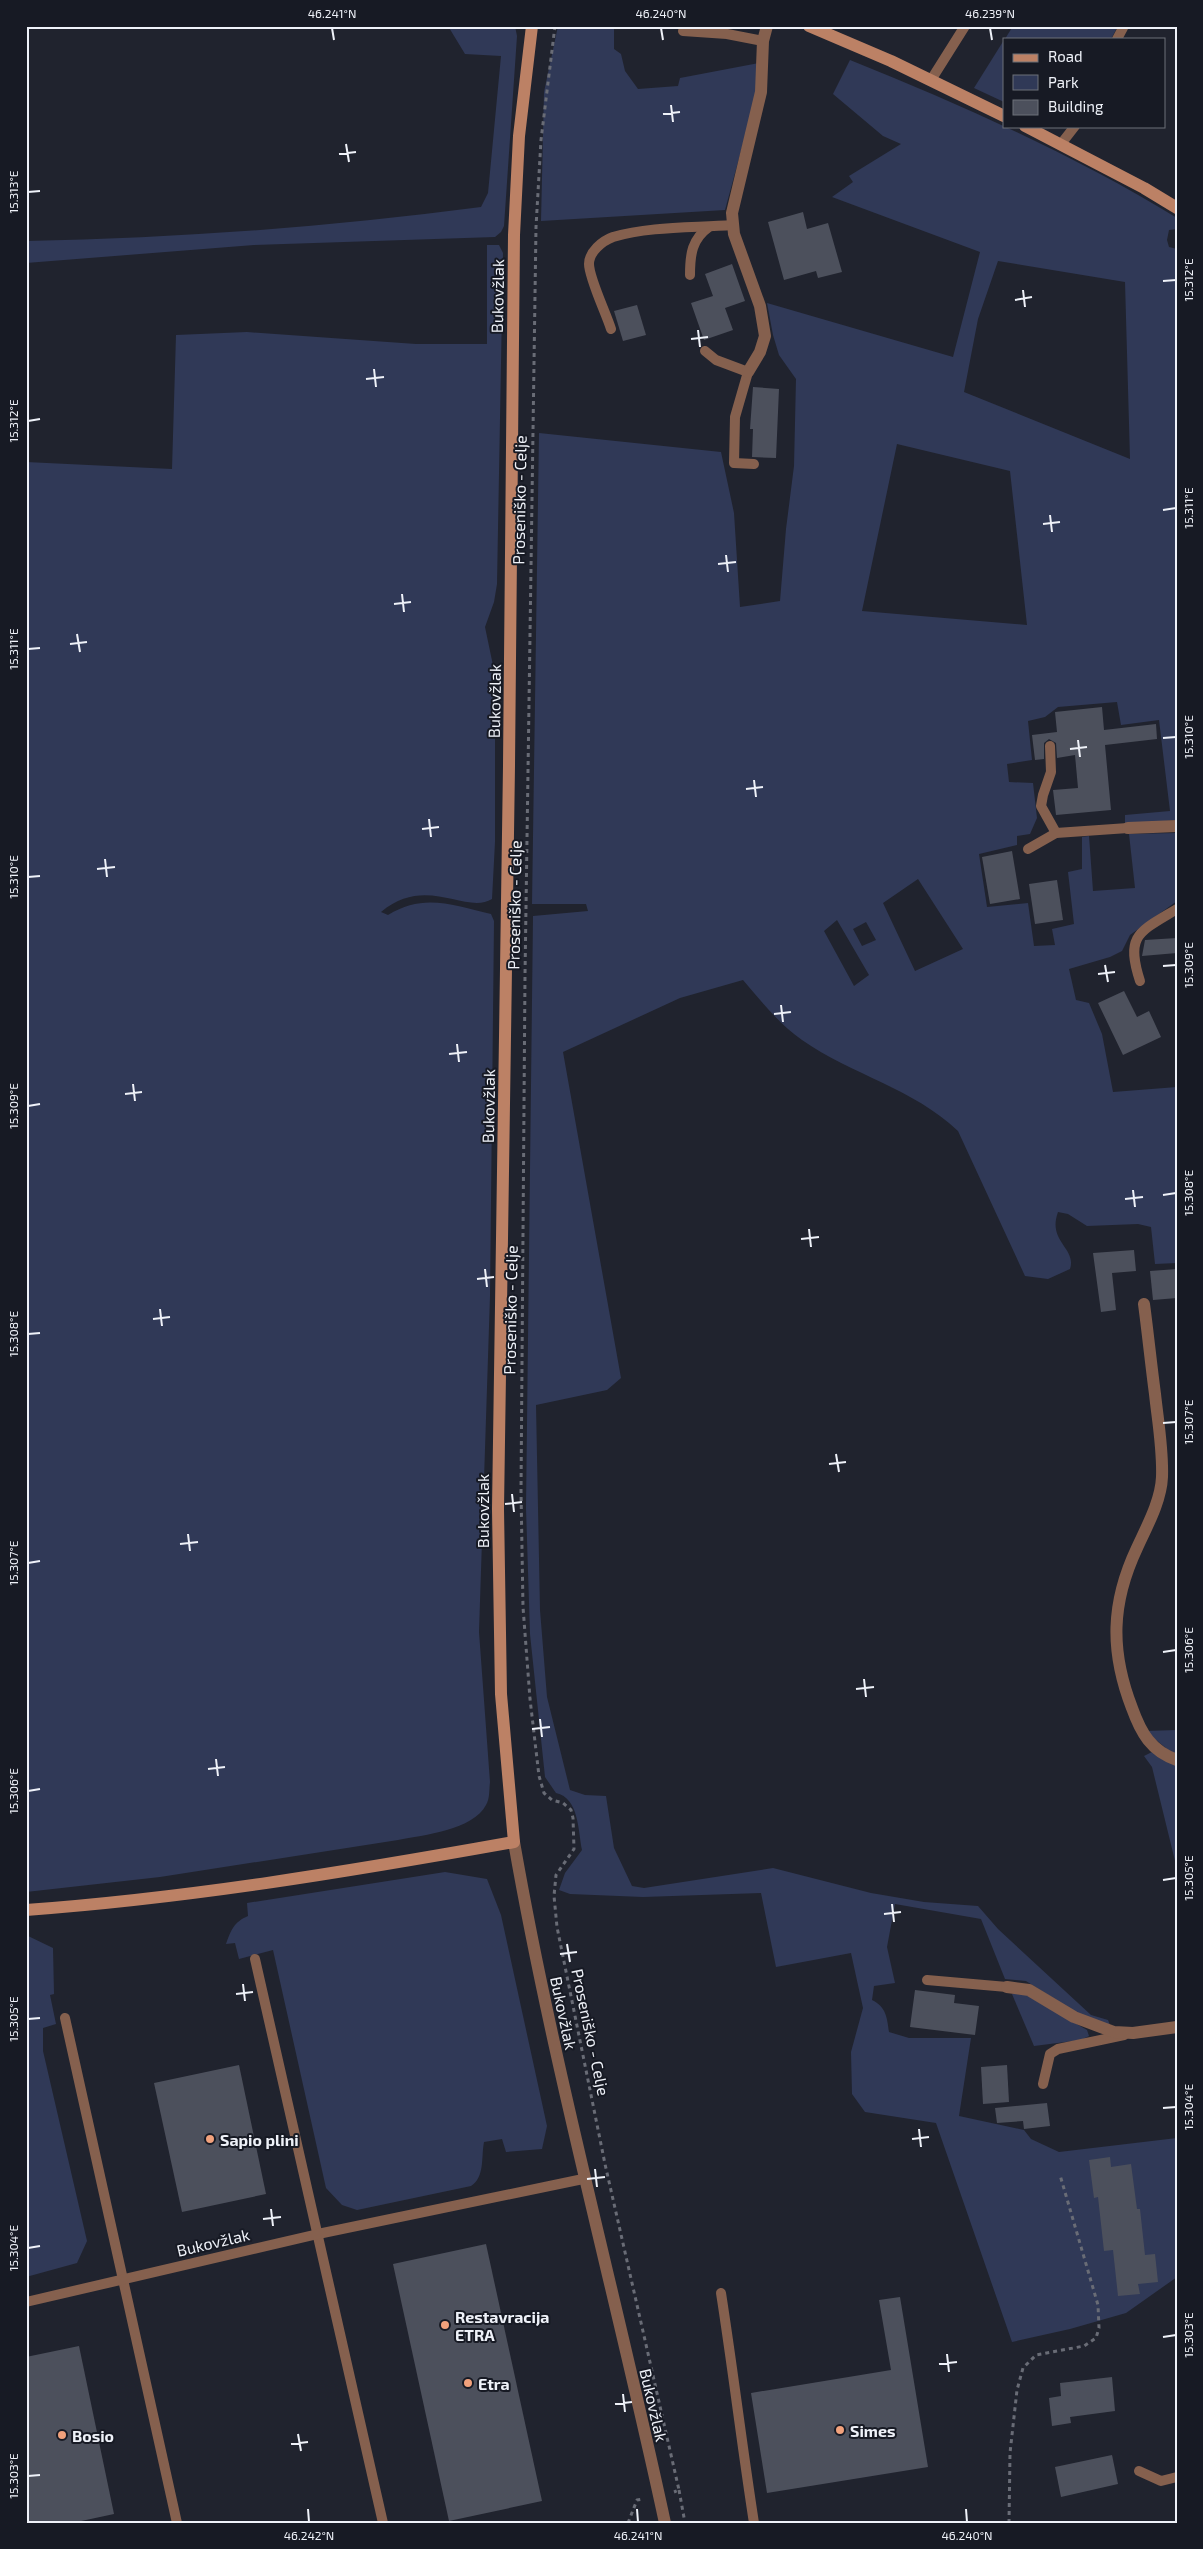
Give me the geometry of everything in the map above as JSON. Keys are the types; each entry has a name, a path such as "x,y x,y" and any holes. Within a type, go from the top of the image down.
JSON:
{"main road":[{"name":"Bukovžlak","path":"514,1842 500,1694 498,1509 509,766 514,235 520,136 532,26"},
{"path":"816,28 931,80 1003,116"},
{"path":"1029,128 1177,208"},
{"path":"26,1910 105,1904 304,1879 514,1842"}],"street":[{"path":"748,372 760,352 765,336 760,306 732,225 732,213 761,92 763,41 767,26"},
{"path":"1128,828 1177,826"},
{"path":"1144,1304 1161,1439 1162,1479 1154,1510 1124,1578 1117,1606 1118,1660 1126,1694 1139,1726 1152,1746 1162,1754 1177,1760"},
{"name":"Bukovžlak","path":"514,1842 532,1943 583,2178 664,2523"},
{"path":"1007,1986 1029,1990 1074,2017 1096,2027 1114,2032 1132,2033 1177,2027"}],"lane":[{"path":"931,80 965,26"},
{"path":"1118,38 1124,26"},
{"path":"683,31 726,34 763,41"},
{"path":"1061,144 1073,128"},
{"path":"611,329 592,280 589,263 594,249 612,237 652,231 732,225"},
{"path":"690,275 690,256 693,245 701,233 709,227"},
{"path":"705,351 716,360 748,372 735,417 734,463 754,464"},
{"path":"1050,746 1051,772 1043,795 1042,806 1056,833"},
{"path":"1028,849 1056,833 1128,828"},
{"path":"1140,981 1133,959 1132,948 1139,934 1177,909"},
{"path":"255,1959 383,2523"},
{"path":"927,1980 1007,1986"},
{"path":"65,2018 177,2523"},
{"path":"1043,2084 1050,2054 1058,2049 1132,2033"},
{"name":"Bukovžlak","path":"26,2302 318,2234 583,2178"},
{"path":"720,2293 736,2390 740,2436 754,2523"},
{"path":"1139,2471 1161,2480 1177,2477"}],"path":[{"name":"Proseniško - Celje","path":"555,26 541,140 536,228 522,1351 523,1606 530,1699 539,1776 544,1793 552,1800 563,1803 571,1810 573,1818 574,1849 556,1876 554,1896 557,1927 605,2164 685,2523"},
{"path":"1009,2523 1010,2453 1017,2390 1023,2368 1036,2355 1084,2346 1096,2338 1099,2328 1098,2305 1060,2175"},
{"path":"628,2523 632,2520 637,2500 679,2490"}],"green space":[{"path":"448,26 515,26 517,36 504,226 495,237 254,245 26,263 26,241 197,234 311,226 481,207 488,193 501,56 465,54"},
{"path":"558,26 614,26 614,49 621,54 625,71 638,89 678,86 680,78 759,63 757,92 725,210 541,221 544,92"},
{"path":"1013,26 1118,26 1112,38 1006,38"},
{"path":"1003,42 1003,102 974,88"},
{"path":"850,60 976,113 1003,126 1003,128 1017,132 1098,173 1177,218 1177,229 1169,230 1167,240 1169,247 1177,249 1177,820 1125,824 1125,815 1170,811 1159,720 1121,725 1117,702 1058,707 1045,717 1028,721 1032,760 1007,764 1009,782 1033,783 1037,818 1030,834 1017,836 1017,845 979,854 987,907 1028,903 1034,946 1055,945 1052,929 1074,924 1068,872 1082,869 1082,837 1089,836 1093,891 1135,888 1129,834 1177,833 1177,901 1130,935 1122,951 1110,957 1069,969 1076,1000 1089,1003 1102,1034 1113,1092 1177,1087 1177,1263 1155,1264 1151,1227 1138,1224 1087,1226 1068,1214 1058,1212 1056,1231 1070,1255 1070,1269 1048,1279 1025,1276 958,1131 922,1104 841,1063 802,1040 778,1020 743,980 680,998 563,1052 621,1378 607,1390 536,1405 540,1610 547,1697 570,1790 585,1795 606,1796 614,1848 632,1886 644,1888 773,1868 871,1893 924,1902 978,1906 998,1929 1091,2015 1108,2020 1110,2025 1078,2014 1026,1981 1005,1979 981,1919 895,1904 887,1947 895,1983 874,1986 872,2000 883,2009 889,2032 909,2038 971,2038 959,2116 1024,2130 1031,2139 1059,2152 1177,2138 1177,2243 1175,2244 1177,2277 1126,2313 1070,2329 1012,2342 936,2123 865,2112 852,2094 851,2052 863,2008 851,1953 776,1967 761,1893 643,1897 570,1894 559,1890 565,1873 582,1850 578,1824 573,1808 564,1796 556,1793 545,1777 530,1634 526,1508 533,916 588,911 586,904 532,904 539,433 721,452 734,513 740,607 780,601 794,466 796,379 779,355 767,303 953,357 980,252 832,197 853,182 849,176 901,144 883,136 833,94","holes":["998,261 1125,282 1130,459 964,392 978,319","897,444 1010,471 1027,625 862,611","918,879 963,949 915,971 883,903","837,920 869,975 854,986 824,931","866,922 876,940 862,946 853,929"]},
{"path":"487,245 499,245 503,253 497,584 494,602 485,627 495,675 495,842 492,899 482,903 429,895 414,896 398,901 381,912 388,915 414,904 438,903 491,914 494,921 490,1296 479,1632 490,1782 488,1800 480,1813 459,1826 421,1836 160,1877 26,1892 26,462 172,469 176,335 247,332 416,344 487,344"},
{"path":"1177,1730 1177,1757 1145,1731"},
{"path":"1152,1752 1177,1764 1177,1869 1152,1767 1144,1756"},
{"path":"445,1872 487,1879 501,1915 547,2126 542,2149 506,2152 502,2139 484,2142 479,2178 471,2186 357,2210 342,2205 326,2188 273,1950 239,1959 235,1943 226,1944 234,1927 239,1921 248,1916 247,1903"},
{"path":"26,1935 53,1948 54,1994 50,1995 56,2024 43,2028 43,2051 87,2241 77,2263 26,2277"},
{"path":"1023,1993 1087,2030 1089,2036 1081,2040 1034,2046 1012,1994"}],"building":[{"path":"803,212 807,229 828,223 842,272 818,278 816,271 784,280 768,222"},
{"path":"732,264 745,301 725,308 733,330 704,340 691,303 713,296 705,274"},
{"path":"637,305 646,335 623,341 614,311"},
{"path":"753,387 779,389 776,458 752,457 753,429 750,429"},
{"path":"1102,707 1104,730 1156,724 1157,739 1105,745 1111,810 1056,815 1053,790 1078,788 1075,755 1057,758 1056,743 1049,739 1044,743 1044,759 1035,760 1032,735 1057,732 1055,712"},
{"path":"1012,851 1020,899 990,904 982,857"},
{"path":"1057,880 1063,920 1035,924 1029,884"},
{"path":"1177,938 1177,953 1142,956 1145,940"},
{"path":"1124,991 1137,1017 1149,1011 1161,1037 1123,1055 1098,1003"},
{"path":"1134,1250 1136,1271 1112,1273 1116,1310 1101,1312 1093,1253"},
{"path":"1177,1269 1177,1298 1153,1300 1150,1271"},
{"path":"915,1990 955,1995 954,2003 979,2006 975,2035 910,2027"},
{"name":"Sapio plini","path":"239,2065 266,2194 182,2212 154,2083"},
{"path":"1007,2065 1009,2102 983,2104 981,2067"},
{"path":"1047,2103 1050,2126 1024,2129 1023,2121 997,2123 995,2108"},
{"path":"1110,2157 1111,2167 1131,2164 1137,2209 1140,2209 1145,2255 1155,2254 1158,2282 1138,2284 1140,2294 1118,2296 1113,2250 1104,2251 1098,2197 1094,2198 1089,2160"},
{"name":"Etra","path":"486,2244 542,2501 449,2521 393,2264"},
{"name":"Simes","path":"900,2297 928,2467 767,2493 751,2393 891,2370 879,2300"},
{"name":"Bosio","path":"79,2346 114,2514 72,2523 26,2523 26,2357"},
{"path":"1112,2377 1115,2411 1070,2417 1071,2423 1052,2426 1049,2398 1061,2396 1060,2383"},
{"path":"1112,2455 1118,2484 1061,2497 1055,2467"}],"place":[{"name":"Sapio plini","path":"210,2139"},
{"name":"Restavracija ETRA","path":"445,2325"},
{"name":"Etra","path":"468,2383"},
{"name":"Simes","path":"840,2430"},
{"name":"Bosio","path":"62,2435"}]}
